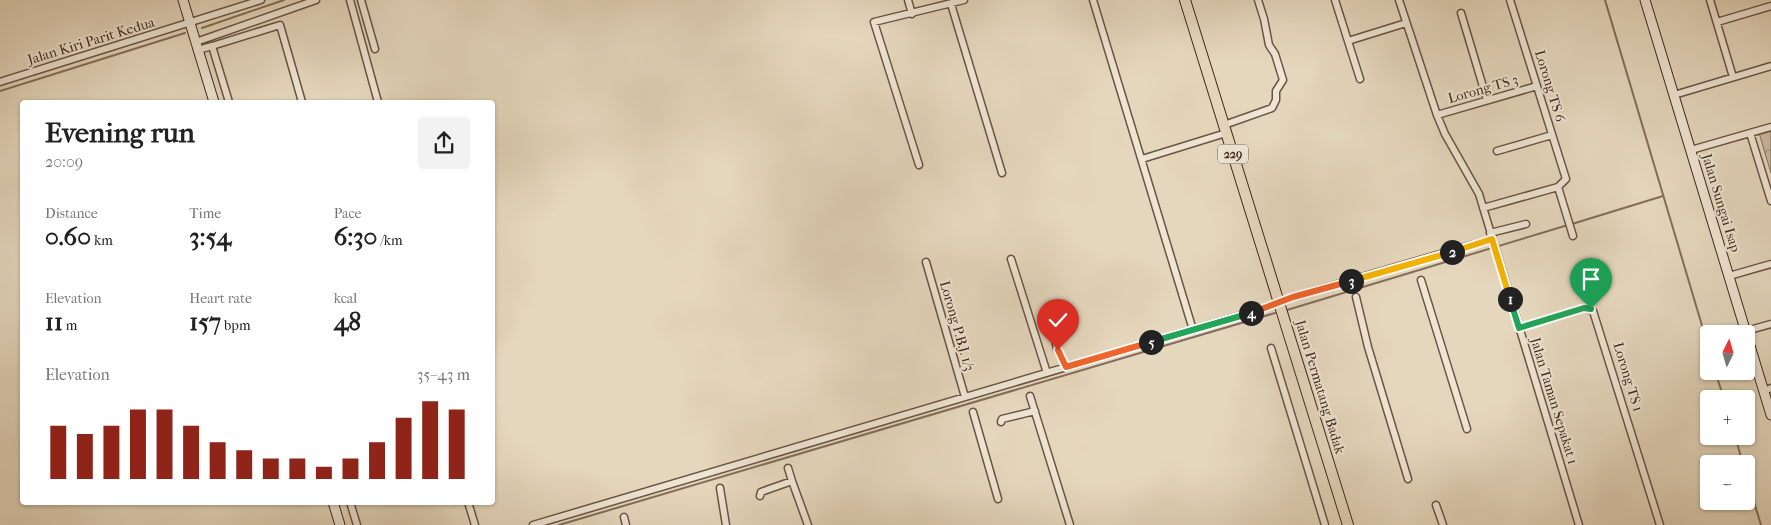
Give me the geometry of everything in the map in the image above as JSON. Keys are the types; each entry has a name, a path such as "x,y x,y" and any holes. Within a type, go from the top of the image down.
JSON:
{"main road":[{"name":"Jalan Permatang Badak","path":"1186,0 1346,525"}],"street":[{"path":"183,0 213,100"},
{"name":"Jalan Kiri Parit Kedua","path":"0,82 262,0"},
{"path":"197,46 316,0"},
{"path":"350,0 377,100"},
{"path":"361,0 375,49"},
{"path":"908,0 912,14"},
{"path":"919,165 874,22 964,0"},
{"path":"1093,0 1193,330"},
{"path":"1142,159 1225,129 1272,108 1276,100 1276,91 1283,80 1275,54 1268,45 1264,19 1258,0"},
{"path":"1335,0 1360,79"},
{"path":"1399,0 1437,115 1473,182 1492,238"},
{"name":"Lorong TS 6","path":"1510,0 1566,179 1558,187"},
{"name":"Jalan Sungai Isap","path":"1645,0 1744,325"},
{"path":"1710,0 1733,77"},
{"path":"950,4 1002,173"},
{"path":"1717,22 1771,6"},
{"path":"1462,13 1488,100"},
{"path":"1348,41 1406,23"},
{"path":"197,46 212,46 280,25 301,100"},
{"path":"212,46 228,100"},
{"path":"1674,95 1771,66"},
{"name":"Lorong TS 3","path":"1437,115 1537,86"},
{"path":"1691,150 1771,127"},
{"path":"1750,133 1771,201"},
{"path":"1497,151 1552,135"},
{"path":"1483,208 1558,187 1572,233"},
{"path":"533,525 1193,330 1492,238 1526,224"},
{"name":"Jalan Taman Sepakat 1","path":"1492,238 1579,525"},
{"path":"1011,259 1047,373"},
{"name":"Lorong P.B.J. 1/3","path":"926,262 965,398"},
{"path":"1729,276 1771,264"},
{"path":"1421,280 1467,429"},
{"path":"1356,298 1368,347 1408,479"},
{"name":"Lorong TS 1","path":"1519,328 1584,308 1593,311 1660,525"},
{"path":"1051,320 1058,350 1066,367"},
{"path":"1755,328 1771,324"},
{"path":"1271,348 1325,525"},
{"name":"Jalan Sungai Isap","path":"1755,356 1767,390 1771,415"},
{"path":"1030,396 1070,525"},
{"path":"1001,422 1002,419 1035,411"},
{"path":"973,412 998,499"},
{"path":"788,468 808,525"},
{"path":"760,496 761,492 792,481"},
{"path":"720,488 726,525"},
{"path":"335,505 340,525"},
{"path":"351,505 357,525"},
{"path":"469,505 475,525"},
{"path":"1436,505 1443,525"},
{"path":"624,517 626,525"}],"green space":[{"path":"1771,129 1771,173 1759,133"}],"waterway":[{"path":"202,28 284,0"},
{"path":"1605,0 1702,325"},
{"path":"0,91 185,33"},
{"path":"1572,224 1663,196"},
{"path":"1287,310 1568,225"},
{"path":"559,525 1275,313"},
{"path":"1718,380 1721,390"},
{"path":"1738,445 1740,455"},
{"path":"1755,505 1761,525"}],"route":[{"path":"1058,350 1066,367 1259,310 1293,297 1392,270 1492,239 1519,328 1584,308 1591,309"}]}
